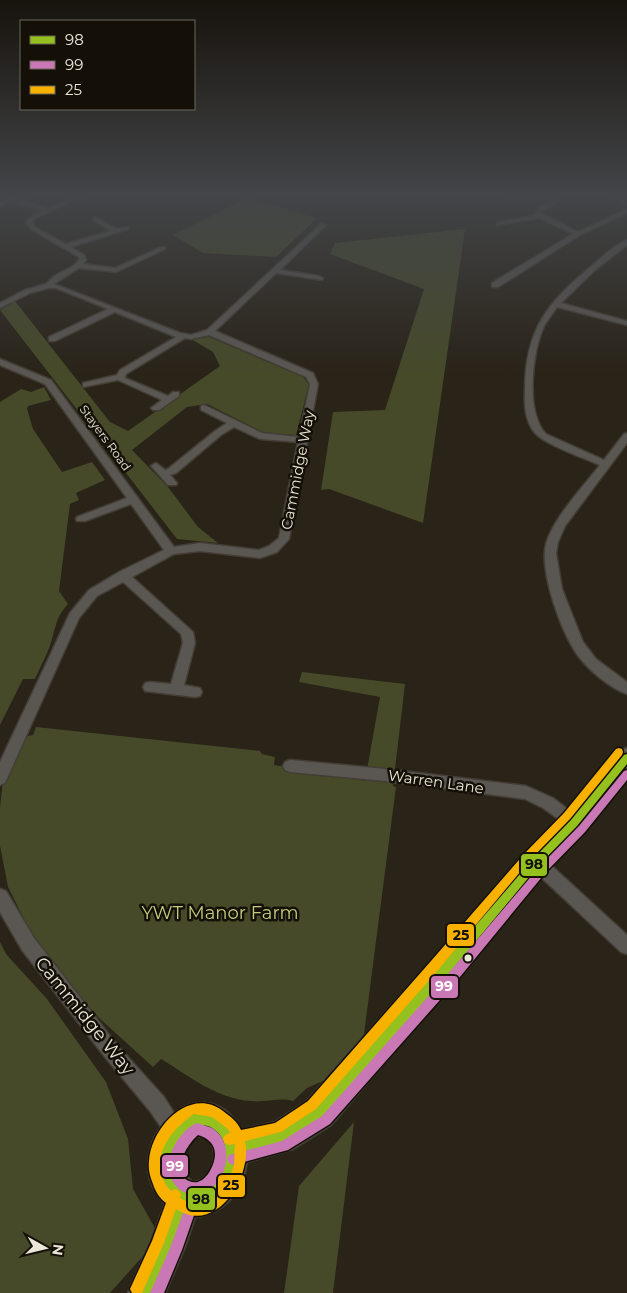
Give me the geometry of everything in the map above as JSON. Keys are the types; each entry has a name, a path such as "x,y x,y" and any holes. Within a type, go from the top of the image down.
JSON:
{"highway":[{"path":"231,1149 281,1137 319,1113 443,972 536,862 574,823 627,758"},
{"path":"195,1119 209,1120 216,1123 226,1133 231,1149 230,1170 219,1188 202,1199 184,1198 171,1187 165,1169 167,1149 176,1132 182,1126 195,1119"},
{"path":"146,1293 167,1247 184,1198"}],"street":[{"path":"49,285 52,281 79,266 83,260 82,256 78,253"},
{"path":"79,266 116,270 152,253"},
{"path":"2,305 35,289 49,285 64,288 184,336 200,335 210,332 294,253"},
{"path":"495,285 547,253"},
{"path":"606,464 543,436 535,430 529,404 529,368 540,327 556,304 612,253"},
{"path":"276,271 319,278"},
{"path":"556,304 627,323"},
{"path":"44,330 54,342 115,309"},
{"name":"Cammidge Way","path":"0,779 16,740 74,616 93,593 123,575 171,552 187,548 200,548 260,554 273,549 284,539 314,384 310,375 210,332"},
{"path":"86,385 120,377 123,372 184,336"},
{"name":"Stayers Road","path":"0,362 48,382 171,552"},
{"path":"120,377 122,380 172,397 156,408"},
{"path":"204,408 260,436 304,440"},
{"path":"164,474 172,471 218,433 234,423"},
{"path":"627,436 561,524 553,537 550,554 562,604 582,651 604,673 627,689"},
{"path":"156,466 172,483"},
{"path":"81,519 134,499"},
{"path":"123,575 187,632 189,643 176,690"},
{"path":"150,687 195,692"},
{"name":"Warren Lane","path":"290,766 385,775 458,786 526,793 548,803 574,823"},
{"path":"536,862 627,946"},
{"name":"Cammidge Way","path":"0,897 28,944 111,1051 157,1104 176,1132"}],"green space":[{"path":"209,253 280,253 276,257"},
{"path":"462,253 423,523 329,489 321,490 333,412 385,410 424,289 330,254"},
{"path":"15,301 110,422 128,431 220,366 213,352 191,339 209,337 303,377 309,384 296,435 265,433 207,404 187,407 132,450 168,487 198,527 218,543 177,539 0,310"},
{"path":"44,387 51,400 28,406 27,409 33,429 62,472 92,462 105,480 76,493 79,500 70,504 59,591 68,604 58,618 50,646 35,679 23,679 0,725 0,402 21,389 31,392"},
{"name":"YWT Manor Farm","path":"302,672 405,684 393,786 396,787 364,1034 341,1073 307,1088 293,1101 251,1101 227,1096 204,1086 161,1059 153,1067 98,1017 41,953 8,887 0,846 0,808 3,780 20,745 28,736 33,735 36,727 260,751 262,754 275,757 274,765 365,781 380,697 299,682"},
{"path":"0,942 6,954 47,999 106,1082 128,1139 133,1189 160,1237 110,1293 0,1293"},
{"path":"354,1122 333,1293 284,1293 299,1186"}],"transit line":[{"name":"25","path":"229,1139 277,1128 312,1105 528,856 567,816 619,752"},
{"name":"98","path":"231,1149 281,1137 319,1113 443,972 536,862 574,823 627,758"},
{"name":"99","path":"233,1159 284,1146 326,1120 451,979 543,869 582,829 627,774"},
{"name":"25","path":"190,1110 179,1117 162,1137 157,1148 155,1173 159,1185 167,1196 186,1209 205,1209 221,1199 233,1183 240,1164 240,1143 233,1125 215,1112 196,1109"},
{"name":"98","path":"195,1119 208,1120 224,1130 231,1144 230,1161 225,1177 215,1191 203,1199 189,1199 174,1189 165,1169 165,1159 172,1140 186,1125 195,1119"},
{"name":"99","path":"197,1129 209,1133 217,1140 221,1150 221,1161 211,1180 202,1187 191,1189 182,1184 177,1177 175,1169 179,1150 190,1134 197,1129"},
{"name":"25","path":"137,1289 158,1243 175,1195"},
{"name":"98","path":"146,1293 167,1247 184,1198"},
{"name":"99","path":"157,1293 176,1250 193,1201"}]}
